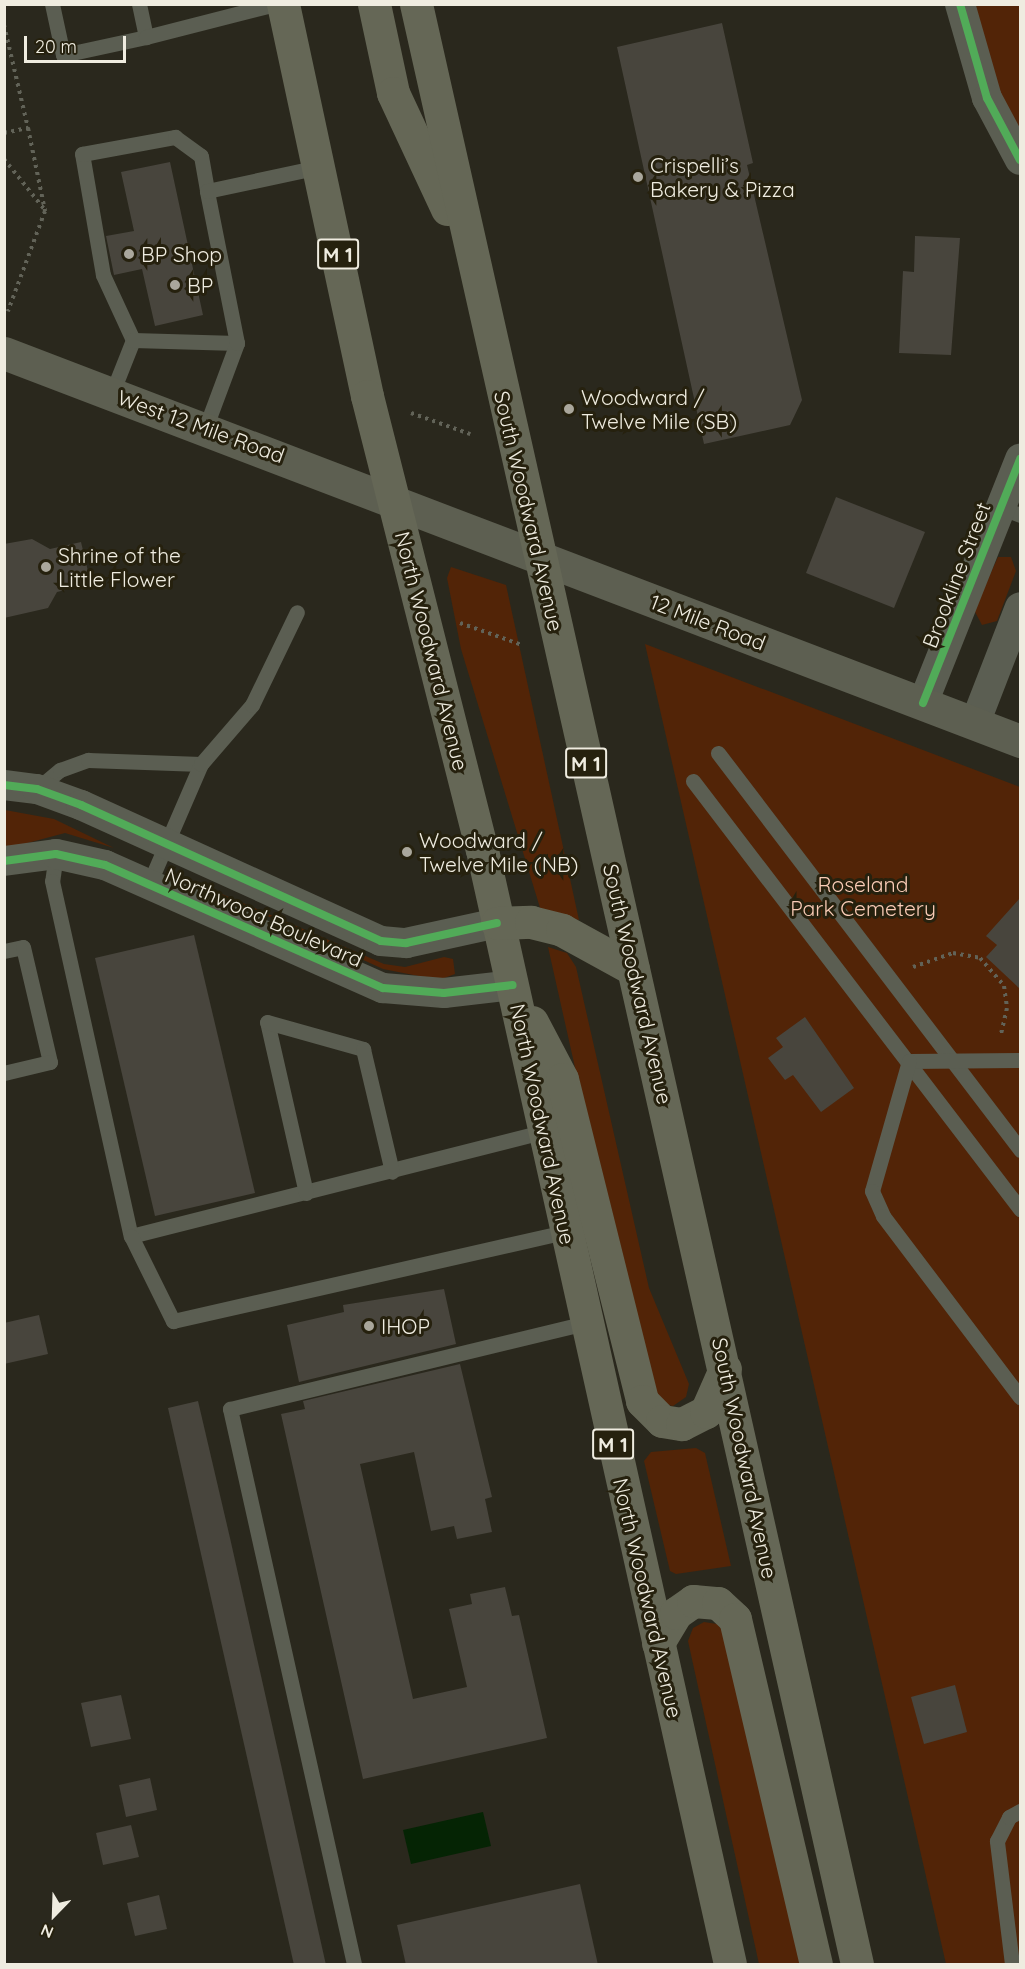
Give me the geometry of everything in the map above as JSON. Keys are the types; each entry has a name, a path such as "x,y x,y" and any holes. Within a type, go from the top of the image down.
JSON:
{"main road":[{"name":"North Woodward Avenue","path":"284,4 396,502 513,986 543,1132 730,1965"},
{"path":"374,4 393,93 476,270"},
{"name":"South Woodward Avenue","path":"416,4 539,556 725,1369 857,1965"},
{"name":"West 12 Mile Road","path":"4,353 396,502"},
{"name":"12 Mile Road","path":"396,502 1020,741"},
{"path":"497,924 531,922 562,930 633,969"},
{"path":"513,986 562,1079 642,1401 662,1421 682,1424 706,1412 725,1369"},
{"path":"658,1643 676,1613 693,1601 718,1603 735,1619 816,1965"}],"street":[{"path":"960,4 987,98 1020,160"},
{"name":"Brookline Street","path":"923,703 1011,511 1020,459"},
{"path":"975,723 1020,607"},
{"name":"Northwood Boulevard","path":"4,785 37,789 170,845 381,941 406,943 497,924"},
{"name":"Northwood Boulevard","path":"4,861 56,854 105,865 383,988 444,993 513,986"}],"lane":[{"path":"52,4 63,55 146,38 275,4"},
{"path":"139,4 146,38"},
{"path":"112,393 133,340 103,275 82,154 175,137 201,156 237,344 205,429"},
{"path":"207,191 319,167"},
{"path":"133,340 237,344"},
{"path":"149,884 170,845 201,764 252,705 297,612"},
{"path":"718,753 1020,1150"},
{"path":"37,789 60,770 88,760 201,764"},
{"path":"693,782 909,1061 1020,1209"},
{"path":"56,854 52,881 131,1236 173,1321 566,1232"},
{"path":"4,951 24,947 50,1062 4,1072"},
{"path":"306,1193 267,1022 363,1048 392,1172"},
{"path":"909,1061 952,1058 1020,1060"},
{"path":"909,1061 872,1191 883,1216 1020,1397"},
{"path":"131,1236 392,1172 543,1132"},
{"path":"354,1965 230,1409 586,1323"},
{"path":"1012,1965 997,1841 1009,1817 1020,1811"}],"path":[{"path":"4,26 45,211 8,311"},
{"path":"4,133 28,128"},
{"path":"4,159 45,211"},
{"path":"411,413 470,434"},
{"path":"460,623 522,645"},
{"path":"894,982 915,966 953,953 968,954 994,967 1004,986 1007,1008 988,1059"}],"green space":[{"path":"971,5 1020,5 1020,138 992,78"},
{"path":"998,557 1011,557 1016,571 997,621 982,625 974,610"},
{"path":"451,567 506,585 579,920 541,911 461,649 447,578"},
{"name":"Roseland Park Cemetery","path":"645,644 1020,787 1020,1964 946,1964"},
{"path":"5,810 54,819 114,848 65,833 5,849"},
{"path":"178,875 384,964 405,967 444,957 453,959 455,974 439,980 383,969"},
{"path":"548,947 567,953 576,967 649,1288 689,1384 686,1397 673,1406 658,1403 648,1393"},
{"path":"696,1448 705,1453 731,1566 676,1574 670,1571 644,1461 651,1452"},
{"path":"704,1622 717,1624 725,1633 803,1964 759,1964 688,1641 693,1628"}],"shaded area":[{"path":"483,1812 491,1846 411,1864 403,1830"}],"building":[{"path":"722,23 753,163 747,165 802,400 790,425 704,444 617,47"},
{"path":"170,162 203,315 155,326 142,269 114,275 106,236 134,231 121,172"},
{"path":"915,236 960,238 951,355 899,353 903,271 914,272"},
{"path":"836,497 925,532 894,608 806,573"},
{"name":"Shrine of the Little Flower","path":"32,539 50,549 81,542 91,584 57,592 48,608 4,618 4,544"},
{"path":"1020,898 1020,989 986,957 997,945 986,936"},
{"path":"194,935 255,1193 155,1216 95,958"},
{"path":"805,1017 854,1088 821,1112 793,1075 785,1080 768,1058 783,1047 776,1038"},
{"name":"IHOP","path":"444,1289 456,1344 299,1382 287,1325 344,1312 343,1305"},
{"path":"39,1315 48,1354 4,1364 4,1323"},
{"path":"460,1364 492,1497 485,1499 492,1532 457,1539 454,1526 431,1531 414,1452 360,1464 413,1699 467,1687 449,1609 472,1604 470,1594 505,1587 512,1616 519,1615 547,1738 363,1779 281,1414 305,1409 303,1401"},
{"path":"198,1401 326,1965 294,1965 168,1408"},
{"path":"955,1685 967,1732 924,1744 911,1697"},
{"path":"121,1695 131,1739 91,1747 81,1703"},
{"path":"150,1778 157,1810 126,1817 119,1785"},
{"path":"131,1825 139,1857 103,1865 96,1833"},
{"path":"580,1884 598,1965 406,1965 397,1925"},
{"path":"159,1895 167,1929 135,1936 127,1903"}],"cycle path":[{"path":"960,4 987,98 1020,160"},
{"path":"923,703 1020,459"},
{"path":"4,785 37,789 81,805 381,941 406,943 497,923"},
{"path":"4,861 56,854 105,865 383,988 444,993 513,985"}],"place":[{"name":"Crispelli’s Bakery & Pizza","path":"638,177"},
{"name":"BP Shop","path":"129,254"},
{"name":"BP","path":"175,285"},
{"name":"Woodward / Twelve Mile (SB)","path":"569,409"},
{"name":"Shrine of the Little Flower","path":"46,567"},
{"name":"Woodward / Twelve Mile (NB)","path":"407,852"},
{"name":"IHOP","path":"369,1326"}]}
